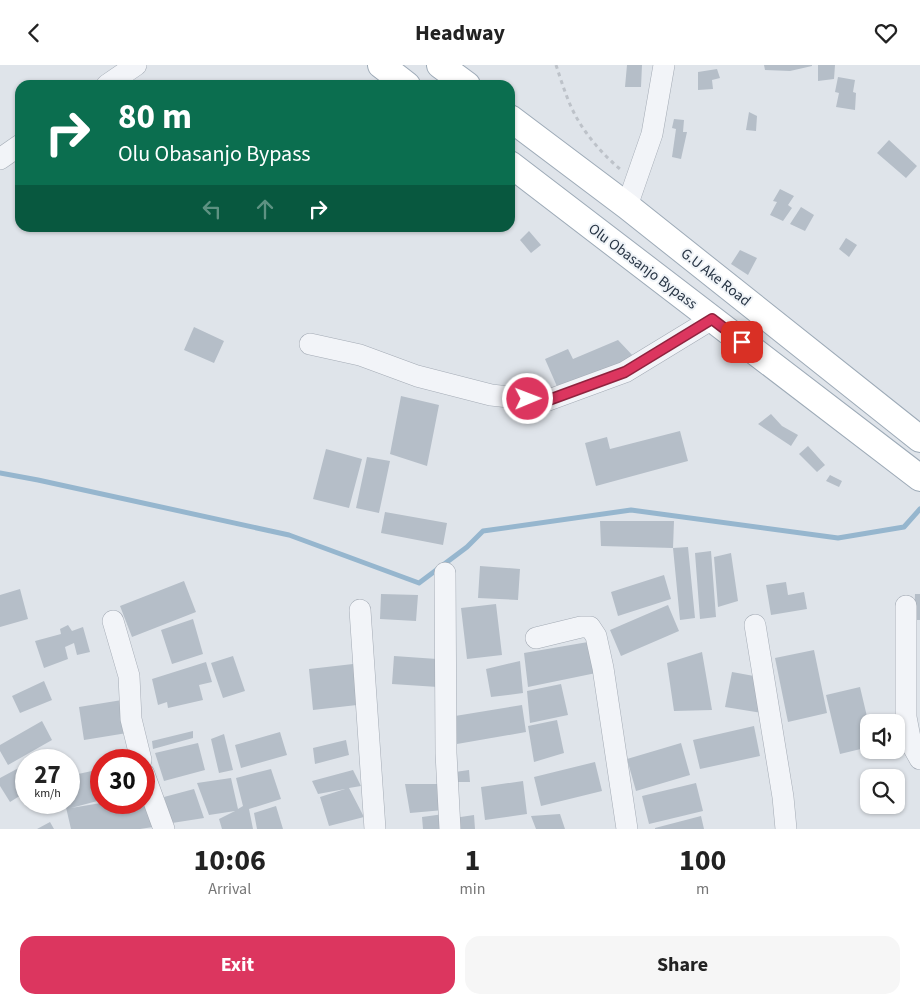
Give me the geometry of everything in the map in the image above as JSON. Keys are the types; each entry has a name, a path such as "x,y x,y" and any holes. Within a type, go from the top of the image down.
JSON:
{"main road":[{"path":"380,65 400,80"},
{"path":"440,65 460,80"},
{"name":"G.U Ake Road","path":"515,122 627,206 920,439"},
{"name":"Olu Obasanjo Bypass","path":"515,168 920,478"}],"street":[{"path":"114,80 136,65"},
{"path":"627,206 652,134 664,65"},
{"path":"0,159 15,148"},
{"path":"310,344 360,355 417,376 491,395 546,401 625,372 712,319"},
{"path":"445,573 446,753 450,829"},
{"path":"906,606 906,717 911,743 920,759"},
{"path":"360,610 375,829"},
{"path":"113,621 129,676 131,719 138,749"},
{"path":"755,625 783,797 786,829"},
{"path":"536,638 582,627 590,627 596,636 603,668 627,829"},
{"path":"155,804 164,829"}],"path":[{"path":"556,65 569,103 588,136 611,161 635,182"}],"building":[{"path":"627,65 642,65 641,87 625,87"},
{"path":"764,65 812,66 790,71 765,70"},
{"path":"818,65 835,65 834,79 818,81"},
{"path":"717,69 720,78 712,80 713,89 698,90 698,72"},
{"path":"838,77 855,80 853,92 856,93 855,110 836,107 839,93 835,92"},
{"path":"749,112 757,116 756,131 746,130"},
{"path":"674,119 684,120 683,132 687,132 681,159 672,157 676,129 672,128"},
{"path":"889,140 917,166 906,178 877,153"},
{"path":"780,189 794,196 788,205 792,208 783,221 770,215 777,202 773,201"},
{"path":"801,207 814,215 805,231 790,224"},
{"path":"529,231 541,245 531,253 520,240"},
{"path":"846,238 857,245 849,257 839,249"},
{"path":"740,250 757,258 748,275 731,264"},
{"path":"194,327 224,341 214,363 184,350"},
{"path":"618,340 635,358 559,391 545,359 568,349 573,359"},
{"path":"401,396 439,405 427,466 390,454"},
{"path":"771,414 782,426 798,435 791,446 758,424"},
{"path":"680,431 688,461 596,486 585,443 607,437 610,449"},
{"path":"808,446 825,465 817,472 799,454"},
{"path":"326,449 362,459 349,508 313,499"},
{"path":"367,457 390,461 379,513 356,508"},
{"path":"830,475 842,481 839,487 826,481"},
{"path":"385,512 447,523 443,545 381,533"},
{"path":"600,521 674,521 673,548 601,546"},
{"path":"688,547 695,618 680,620 673,548"},
{"path":"711,551 716,617 700,619 695,553"},
{"path":"731,553 738,601 718,607 714,557"},
{"path":"480,566 520,569 518,600 478,598"},
{"path":"664,575 671,599 618,616 611,592"},
{"path":"184,581 196,612 132,637 120,606"},
{"path":"786,582 788,595 804,592 807,609 771,615 766,585"},
{"path":"20,589 28,619 0,627 0,595"},
{"path":"381,594 418,595 416,621 380,619"},
{"path":"915,594 920,594 920,620 914,620"},
{"path":"496,604 502,655 467,659 461,608"},
{"path":"668,605 679,631 621,656 610,630"},
{"path":"193,619 203,654 172,664 161,630"},
{"path":"68,625 72,631 83,627 90,652 77,655 74,643 65,647 68,659 44,668 35,641 61,634 60,629"},
{"path":"588,642 596,673 528,687 524,653"},
{"path":"814,650 827,713 788,722 775,658"},
{"path":"702,652 712,710 674,711 667,663"},
{"path":"233,656 245,691 223,698 211,663"},
{"path":"394,656 437,659 438,687 392,684"},
{"path":"520,661 523,693 491,697 486,669"},
{"path":"206,662 212,682 199,685 203,700 168,708 167,702 158,705 152,679"},
{"path":"353,664 357,705 313,710 309,669"},
{"path":"732,672 754,676 762,713 725,707"},
{"path":"44,681 52,700 20,713 12,696"},
{"path":"561,684 568,715 530,723 527,691"},
{"path":"860,687 866,714 860,714 860,749 840,754 826,695"},
{"path":"122,700 127,733 84,740 79,707"},
{"path":"522,705 526,732 457,744 455,716"},
{"path":"557,720 564,753 534,762 528,726"},
{"path":"42,721 52,740 36,749 15,749 15,761 8,765 0,751 0,745"},
{"path":"754,726 760,756 700,769 693,740"},
{"path":"193,731 193,738 153,749 152,741"},
{"path":"280,732 287,755 241,768 235,745"},
{"path":"224,734 233,770 219,773 211,739"},
{"path":"346,740 349,755 315,764 313,748"},
{"path":"198,743 205,770 164,781 155,753"},
{"path":"681,743 690,775 636,791 627,759"},
{"path":"595,762 602,791 541,806 534,777"},
{"path":"271,769 281,799 249,809 253,829 222,829 219,819 235,811 209,815 197,783 231,778 238,809 243,806 236,778"},
{"path":"15,770 15,799 10,802 0,786 0,778"},
{"path":"353,770 361,786 349,788 364,817 329,826 320,797 345,789 318,794 312,781"},
{"path":"469,770 470,782 457,782 455,772"},
{"path":"90,771 90,803 80,806 80,774"},
{"path":"523,781 527,814 485,820 481,787"},
{"path":"696,783 703,811 649,824 642,796"},
{"path":"405,784 441,784 444,810 410,813"},
{"path":"194,789 204,818 172,823 164,797"},
{"path":"90,805 90,814 149,814 153,827 140,829 71,829 68,814 80,814 80,806"},
{"path":"276,806 283,829 257,829 254,813"},
{"path":"444,814 445,829 423,829 422,817"},
{"path":"560,814 565,829 536,829 531,816"},
{"path":"474,815 475,829 457,829 454,818"},
{"path":"701,816 704,829 655,829 655,828"},
{"path":"50,822 54,829 37,829"}],"waterway":[{"path":"0,473 289,535 419,583 467,547 483,531 631,510 838,538 904,527 920,509"}],"route":[{"path":"528,399 546,401 625,372 712,319 742,342"}]}
